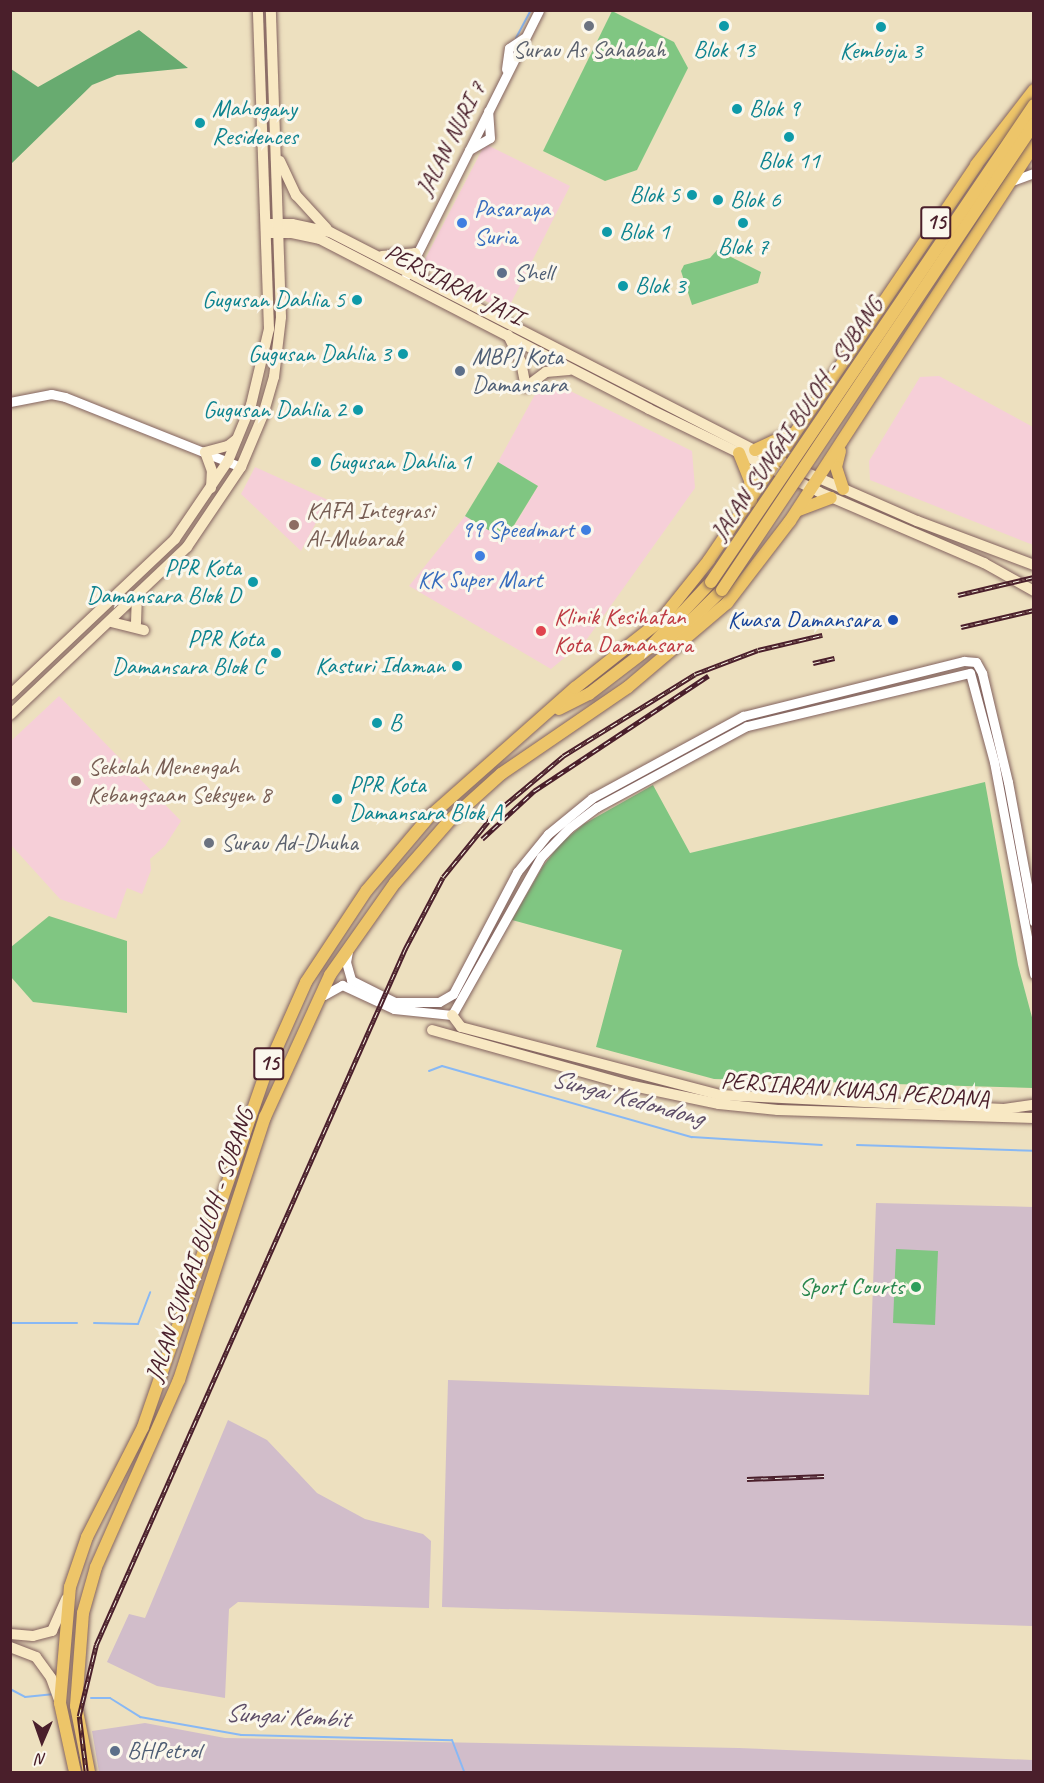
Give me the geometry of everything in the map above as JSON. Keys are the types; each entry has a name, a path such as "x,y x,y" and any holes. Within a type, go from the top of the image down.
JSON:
{"highway":[{"name":"JALAN SUNGAI BULOH - SUBANG","path":"75,1773 60,1703 70,1587 87,1537 143,1427 266,1072 306,982 333,937 396,854 472,776 550,714 575,688 661,620 751,501 795,430 976,165 1034,90"},
{"name":"JALAN SUNGAI BULOH - SUBANG","path":"550,714 589,694 649,648 711,582 1034,105"},
{"name":"JALAN SUNGAI BULOH - SUBANG","path":"606,699 722,590 1034,123"},
{"name":"JALAN SUNGAI BULOH - SUBANG","path":"89,1773 76,1706 78,1656 89,1590 104,1544 153,1445 179,1380 265,1117 313,1008 349,946 394,884 450,820 501,774 606,699 628,687 728,603 793,516 1034,145"},
{"path":"804,417 803,440 806,447 820,455 833,454"},
{"name":"JALAN SUNGAI BULOH - SUBANG","path":"755,450 779,442 795,430"},
{"path":"843,438 836,467 843,489"},
{"path":"739,453 749,474 751,501 778,498 786,504 793,516 831,498"}],"main road":[{"path":"10,695 175,539 228,461 238,438 266,352 266,229 258,10"},
{"path":"10,715 111,622 187,547 241,466 263,415 273,377 280,334 281,257 271,10"},
{"path":"278,156 297,195 330,232"},
{"name":"PERSIARAN JATI","path":"280,228 305,235 411,286 739,453 774,464"},
{"name":"PERSIARAN JATI","path":"266,229 330,232 755,450 774,464"},
{"path":"281,257 289,243 305,235"},
{"path":"379,256 415,253 424,279"},
{"path":"508,335 521,362 526,387 552,370 576,370"},
{"path":"211,488 212,471 205,452 228,446 238,438"},
{"path":"774,464 815,483 843,489 1034,565"},
{"path":"815,483 831,498 984,563 1034,591"},
{"path":"111,622 140,627 137,596"},
{"name":"PERSIARAN KWASA PERDANA","path":"447,1015 460,1027 720,1095 1004,1109 1034,1105"},
{"name":"PERSIARAN KWASA PERDANA","path":"432,1030 633,1086 719,1104 778,1110 1034,1118"},
{"path":"10,1634 33,1636 52,1630 70,1587"},
{"path":"10,1647 27,1651 45,1667 60,1703"}],"street":[{"name":"JALAN NURI 7","path":"405,270 504,78 508,48 526,36 539,10"},
{"path":"467,152 490,138 488,110"},
{"path":"1012,181 1034,173"},
{"path":"405,270 411,286"},
{"path":"10,402 51,394 65,397 241,466"},
{"path":"447,1015 453,994 518,872 548,834 592,798 743,717 964,661 976,662"},
{"path":"976,662 970,673 1003,783 1034,922"},
{"path":"976,662 982,673 1003,783 1034,974"},
{"path":"447,1015 541,857 569,828 597,807 747,726 970,673"},
{"path":"349,946 346,962 351,980 395,1002 427,1005 447,1015"},
{"path":"313,1008 328,989 342,985 394,1009 447,1015"},
{"path":"427,1005 453,994"}],"shaded area":[{"path":"485,144 570,186 510,305 500,309 422,265"},
{"path":"939,376 1033,427 1033,545 870,480 869,461 920,377"},
{"path":"552,382 692,451 695,488 587,639 551,669 409,586 465,516 506,540 538,486 498,462 538,389"},
{"name":"KAFA Integrasi Al-Mubarak","path":"255,467 328,500 301,551 241,494"},
{"name":"Sekolah Menengah Kebangsaan Seksyen 8","path":"59,696 181,821 165,846 150,859 151,870 142,894 127,888 116,919 60,899 11,845 11,741"},
{"path":"876,1203 1033,1207 1033,1626 442,1607 448,1380 869,1395"},
{"path":"228,1420 267,1440 317,1493 365,1519 423,1534 431,1541 429,1608 238,1602 229,1609 225,1698 157,1686 107,1662 129,1614 145,1618"},
{"path":"145,1723 225,1738 739,1748 1033,1760 1033,1772 99,1772 92,1731"}],"green space":[{"path":"612,11 674,42 688,68 637,170 605,181 543,151"},
{"path":"139,30 188,68 117,75 92,85 11,164 11,69 38,87"},
{"path":"717,250 761,272 758,283 692,305 681,271 684,265 710,258"},
{"path":"498,462 538,486 505,540 465,516"},
{"path":"985,782 1018,965 1033,1021 1033,1088 714,1079 596,1047 622,950 512,920 543,866 561,843 584,824 653,785 690,853"},
{"path":"49,916 127,941 127,1013 33,1002 11,977 11,947"},
{"name":"Sport Courts","path":"896,1249 938,1251 935,1325 893,1323"}],"waterway":[{"path":"516,38 531,10"},
{"name":"Sungai Kedondong","path":"429,1071 442,1066 692,1137 822,1145"},
{"name":"Sungai Kedondong","path":"857,1145 1034,1151"},
{"path":"94,1323 138,1324 150,1292"},
{"path":"10,1323 77,1323"},
{"name":"Sungai Kembit","path":"10,1689 25,1697 52,1694"},
{"name":"Sungai Kembit","path":"91,1698 110,1698 140,1717 241,1735 452,1740 464,1772"}],"railway":[{"path":"958,595 1034,577"},
{"path":"961,627 1034,610"},
{"path":"86,1772 79,1716 96,1645 405,949 443,877 494,814 563,756 695,674 758,650 822,635"},
{"path":"813,663 834,658"},
{"path":"482,839 534,791 708,676"},
{"path":"747,1479 824,1476"}],"place":[{"name":"Surau As Sahabah","path":"589,26"},
{"name":"Blok 13","path":"724,26"},
{"name":"Kemboja 3","path":"881,27"},
{"name":"Blok 9","path":"737,109"},
{"name":"Mahogany Residences","path":"200,123"},
{"name":"Blok 11","path":"789,137"},
{"name":"Blok 5","path":"692,195"},
{"name":"Blok 6","path":"718,200"},
{"name":"Pasaraya Suria","path":"462,223"},
{"name":"Blok 7","path":"743,223"},
{"name":"Blok 1","path":"607,232"},
{"name":"Shell","path":"502,273"},
{"name":"Blok 3","path":"623,286"},
{"name":"Gugusan Dahlia 5","path":"357,300"},
{"name":"Gugusan Dahlia 3","path":"403,354"},
{"name":"MBPJ Kota Damansara","path":"460,371"},
{"name":"Gugusan Dahlia 2","path":"358,410"},
{"name":"Gugusan Dahlia 1","path":"316,462"},
{"name":"KAFA Integrasi Al-Mubarak","path":"294,525"},
{"name":"99 Speedmart","path":"586,530"},
{"name":"KK Super Mart","path":"480,556"},
{"name":"PPR Kota Damansara Blok D","path":"253,582"},
{"name":"Kwasa Damansara","path":"893,620"},
{"name":"Klinik Kesihatan Kota Damansara","path":"541,631"},
{"name":"PPR Kota Damansara Blok C","path":"276,653"},
{"name":"Kasturi Idaman","path":"457,666"},
{"name":"B","path":"377,723"},
{"name":"Sekolah Menengah Kebangsaan Seksyen 8","path":"76,781"},
{"name":"PPR Kota Damansara Blok A","path":"337,799"},
{"name":"Surau Ad-Dhuha","path":"209,843"},
{"name":"Sport Courts","path":"916,1287"},
{"name":"BHPetrol","path":"115,1751"}]}
